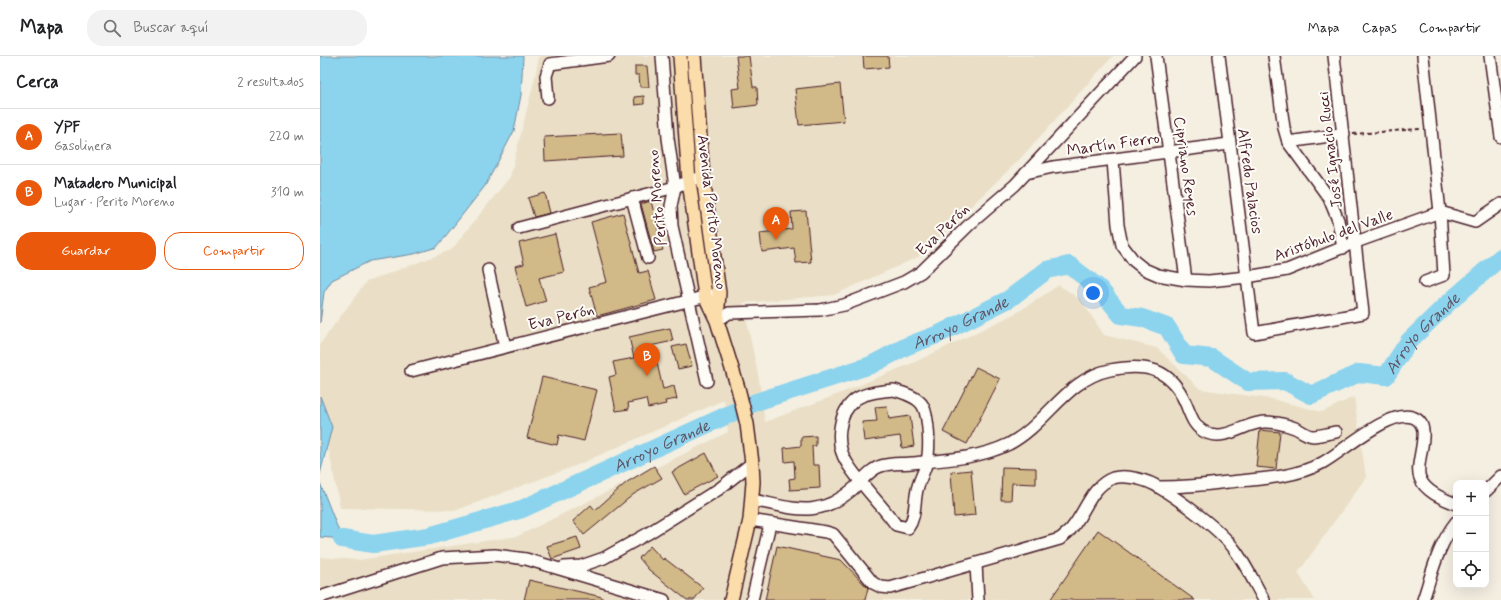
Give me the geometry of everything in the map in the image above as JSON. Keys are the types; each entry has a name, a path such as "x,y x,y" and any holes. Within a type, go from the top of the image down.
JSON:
{"main road":[{"name":"Avenida Perito Moreno","path":"680,56 689,181 705,296 717,321 738,388 747,424 752,463"},
{"name":"Avenida Perito Moreno","path":"694,56 703,178 719,292 717,321"},
{"path":"731,600 750,520 752,500 752,463"}],"street":[{"path":"548,98 546,76 550,64 610,56"},
{"name":"Perito Moreno","path":"662,56 668,138 675,188 671,206 672,226 707,381"},
{"name":"Eva Perón","path":"717,321 729,313 820,310 844,305 904,282 921,272 1026,173 1135,56"},
{"name":"Cipriano Reyes","path":"1156,56 1186,280"},
{"name":"Alfredo Palacios","path":"1219,56 1254,333"},
{"path":"1274,56 1284,128 1288,142 1329,198 1338,220 1343,248"},
{"name":"José Ignacio Rucci","path":"1254,333 1363,313 1334,56"},
{"path":"1423,56 1440,212 1444,275 1425,282"},
{"path":"1490,56 1501,137"},
{"path":"1288,142 1344,134"},
{"name":"Martín Fierro","path":"1026,173 1229,144"},
{"name":"Aristóbulo del Valle","path":"1113,160 1118,225 1122,245 1134,260 1144,269 1158,275 1186,280 1210,281 1248,277 1287,270 1356,242 1440,212"},
{"path":"519,228 675,188 689,181 703,178"},
{"path":"632,198 648,258"},
{"path":"1440,212 1475,222 1501,204"},
{"path":"488,270 506,347"},
{"name":"Eva Perón","path":"411,371 719,292"},
{"path":"752,500 801,510 814,510 828,506 846,495 881,466 979,455 1008,444 1028,432 1072,388 1086,378 1109,370 1139,367 1154,369 1177,387 1186,403 1193,421 1209,434 1229,434 1266,422 1293,427 1312,436 1336,432"},
{"path":"894,390 911,395 923,406 928,429 927,462 920,478 913,521 908,528 896,525 846,463 839,442 843,419 849,406 857,399 879,392 894,390"},
{"path":"1159,487 1179,487 1245,481 1288,475 1306,470 1339,453 1374,428 1392,419 1405,416 1413,417 1420,422 1423,430 1424,442 1418,465 1420,478 1426,487 1435,494 1453,503"},
{"path":"555,568 581,566 604,558 647,534 719,490 752,463"},
{"path":"1489,488 1501,476"},
{"path":"750,520 833,534 873,583 881,587 890,588 1060,539 1071,530 1091,497 1101,485 1113,478 1135,478 1159,487 1226,540 1235,550 1264,600"},
{"path":"752,600 770,524"},
{"path":"1423,600 1436,558 1448,532 1453,526"},
{"path":"320,597 442,558 495,555 526,559 664,600"},
{"path":"976,564 978,600"}],"path":[{"path":"1344,134 1431,127"}],"shaded area":[{"path":"539,56 1113,56 1018,161 918,257 834,295 743,303 759,379 765,422 841,393 917,361 1018,312 1059,285 1081,300 1104,335 1157,348 1200,389 1272,399 1322,412 1354,397 1366,477 1298,573 1315,600 320,600 320,557 359,560 518,536 728,432 724,400 575,466 457,510 340,508 320,405 320,344 366,282 451,250 510,177"}],"water":[{"path":"320,56 523,56 521,95 514,131 485,186 437,247 414,254 370,261 332,280 324,292 320,323"},
{"path":"320,396 332,427 320,474"},
{"path":"320,483 342,539 320,537"}],"building":[{"path":"736,56 749,56 753,87 757,87 758,105 734,108 732,89 740,88"},
{"path":"863,56 888,56 889,67 864,69"},
{"path":"635,66 647,66 649,87 640,87 639,75 635,75"},
{"path":"840,84 844,121 799,125 795,89"},
{"path":"644,96 644,104 635,105 634,97"},
{"path":"621,133 623,156 545,161 544,137"},
{"path":"545,193 550,213 534,217 528,198"},
{"path":"651,201 663,250 654,252 641,204"},
{"path":"806,211 811,262 796,263 794,248 762,252 760,233 792,229 791,212"},
{"path":"623,213 639,273 648,271 656,300 597,316 589,287 607,282 591,222"},
{"path":"555,234 564,272 539,278 546,301 526,307 515,266 524,264 519,243"},
{"path":"670,328 673,341 650,346 654,364 657,363 663,389 674,386 677,399 665,401 666,404 648,408 646,399 628,403 629,409 616,411 609,377 616,375 613,362 634,358 629,337"},
{"path":"686,344 692,366 678,369 672,347"},
{"path":"976,367 1000,379 967,444 943,432"},
{"path":"542,377 597,390 584,441 559,435 557,445 527,438"},
{"path":"887,406 889,419 910,416 914,446 902,448 900,436 864,441 862,422 877,421 875,407"},
{"path":"1260,430 1280,432 1276,469 1256,467"},
{"path":"816,436 816,446 812,446 813,465 819,465 820,488 790,490 789,479 795,478 794,461 785,462 784,448 801,446 801,437"},
{"path":"706,453 718,476 684,494 672,472"},
{"path":"654,466 662,478 634,494 584,535 573,521 591,505 595,510 627,482"},
{"path":"1002,467 1036,468 1036,484 1012,483 1011,500 1001,500"},
{"path":"971,470 975,515 954,517 951,472"},
{"path":"1098,530 1195,600 1050,600"},
{"path":"577,537 581,549 552,559 547,546"},
{"path":"650,546 663,560 664,558 703,588 694,600 687,600 649,570 639,558"},
{"path":"777,546 841,560 868,588 865,600 765,600"},
{"path":"529,580 602,597 602,600 524,600"}],"waterway":[{"name":"Arroyo Grande","path":"342,539 373,544 429,536 522,509 756,402 871,365 907,346 939,334 1009,299 1047,270 1069,265 1099,288 1121,315 1142,318 1167,327 1184,355 1212,358 1248,382 1285,381 1311,395 1359,373 1386,376 1409,341 1447,304 1501,257"}],"place":[{"name":"YPF","path":"776,240"},
{"name":"Matadero Municipal","path":"647,376"}]}
